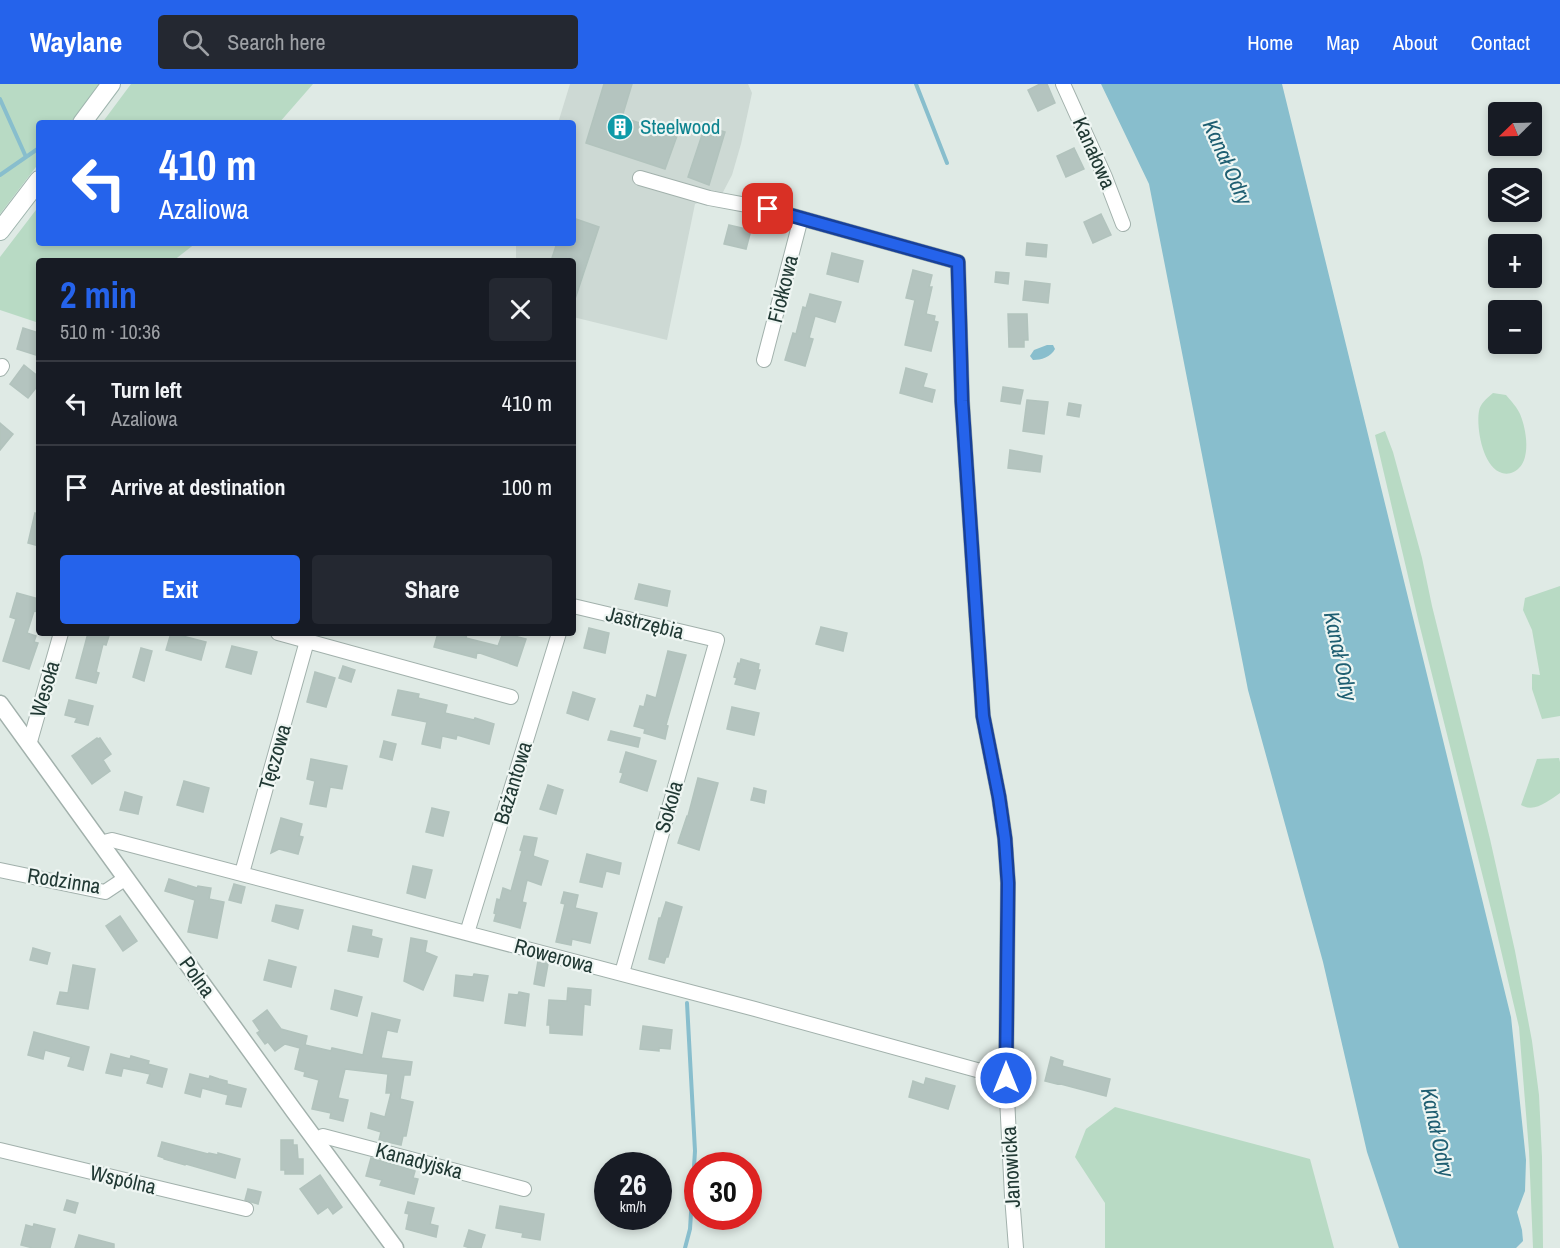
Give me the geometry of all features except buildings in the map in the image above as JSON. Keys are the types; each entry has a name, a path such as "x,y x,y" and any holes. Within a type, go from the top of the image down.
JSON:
{"main road":[{"path":"84,120 111,84"},
{"path":"0,231 36,184"}],"street":[{"name":"Kanałowa","path":"1063,84 1105,177 1123,224"},
{"path":"640,178 709,198 801,218"},
{"name":"Janowicka","path":"801,218 958,262 962,401 983,716 999,797 1008,883 1006,1078 1016,1248"},
{"name":"Fiołkowa","path":"765,360 801,218"},
{"name":"Jastrzębia","path":"576,607 717,640"},
{"name":"Wesoła","path":"29,745 60,636"},
{"path":"289,636 512,696"},
{"name":"Bażantowa","path":"467,933 558,636"},
{"name":"Sokola","path":"622,974 717,640"},
{"name":"Tęczowa","path":"242,873 308,641"},
{"name":"Polna","path":"0,704 395,1248"},
{"name":"Rowerowa","path":"100,843 112,840 242,873 756,1009 1006,1078"},
{"name":"Rodzinna","path":"0,870 105,892 126,878"},
{"name":"Kanadyjska","path":"315,1140 323,1137 524,1190"},
{"name":"Wspólna","path":"0,1150 246,1209"}],"shaded area":[{"path":"570,84 748,84 752,93 732,175 722,194 695,204 667,340 576,318 576,258 516,258 516,246 576,246 576,120 559,120"}],"green space":[{"path":"0,84 100,84 72,120 36,120 36,167 0,214"},
{"path":"131,84 313,84 282,120 104,120"},
{"path":"36,210 36,246 192,246 177,258 36,258 36,322 0,310 0,257"},
{"path":"1493,393 1506,395 1519,411 1524,427 1525,456 1523,463 1514,472 1502,473 1495,470 1482,446 1478,418 1480,408"},
{"path":"1385,431 1393,452 1422,558 1515,951 1532,1041 1539,1095 1543,1248 1533,1248 1529,1151 1519,1027 1375,435"},
{"path":"1560,586 1560,716 1542,719 1532,689 1532,674 1540,675 1532,630 1523,610 1525,598"},
{"path":"1559,758 1560,793 1536,807 1521,805 1537,759"},
{"path":"1115,1107 1310,1159 1334,1248 1105,1248 1105,1203 1075,1157 1086,1129"}],"water":[{"name":"Kanał Odry","path":"1101,84 1282,84 1511,1017 1526,1160 1525,1191 1517,1212 1523,1241 1516,1248 1399,1248 1367,1152 1323,962 1248,690 1149,184"},
{"path":"1053,345 1055,349 1053,352 1046,358 1033,360 1030,356 1034,350"}],"waterway":[{"path":"916,84 947,163"},
{"path":"0,99 26,157"},
{"path":"0,175 36,150"},
{"path":"685,1248 690,1229 695,1151 687,1003"}],"place":[{"name":"Steelwood","path":"620,127"}],"route":[{"path":"768,209 958,262 962,401 983,716 999,797 1008,883 1006,1078"}]}
